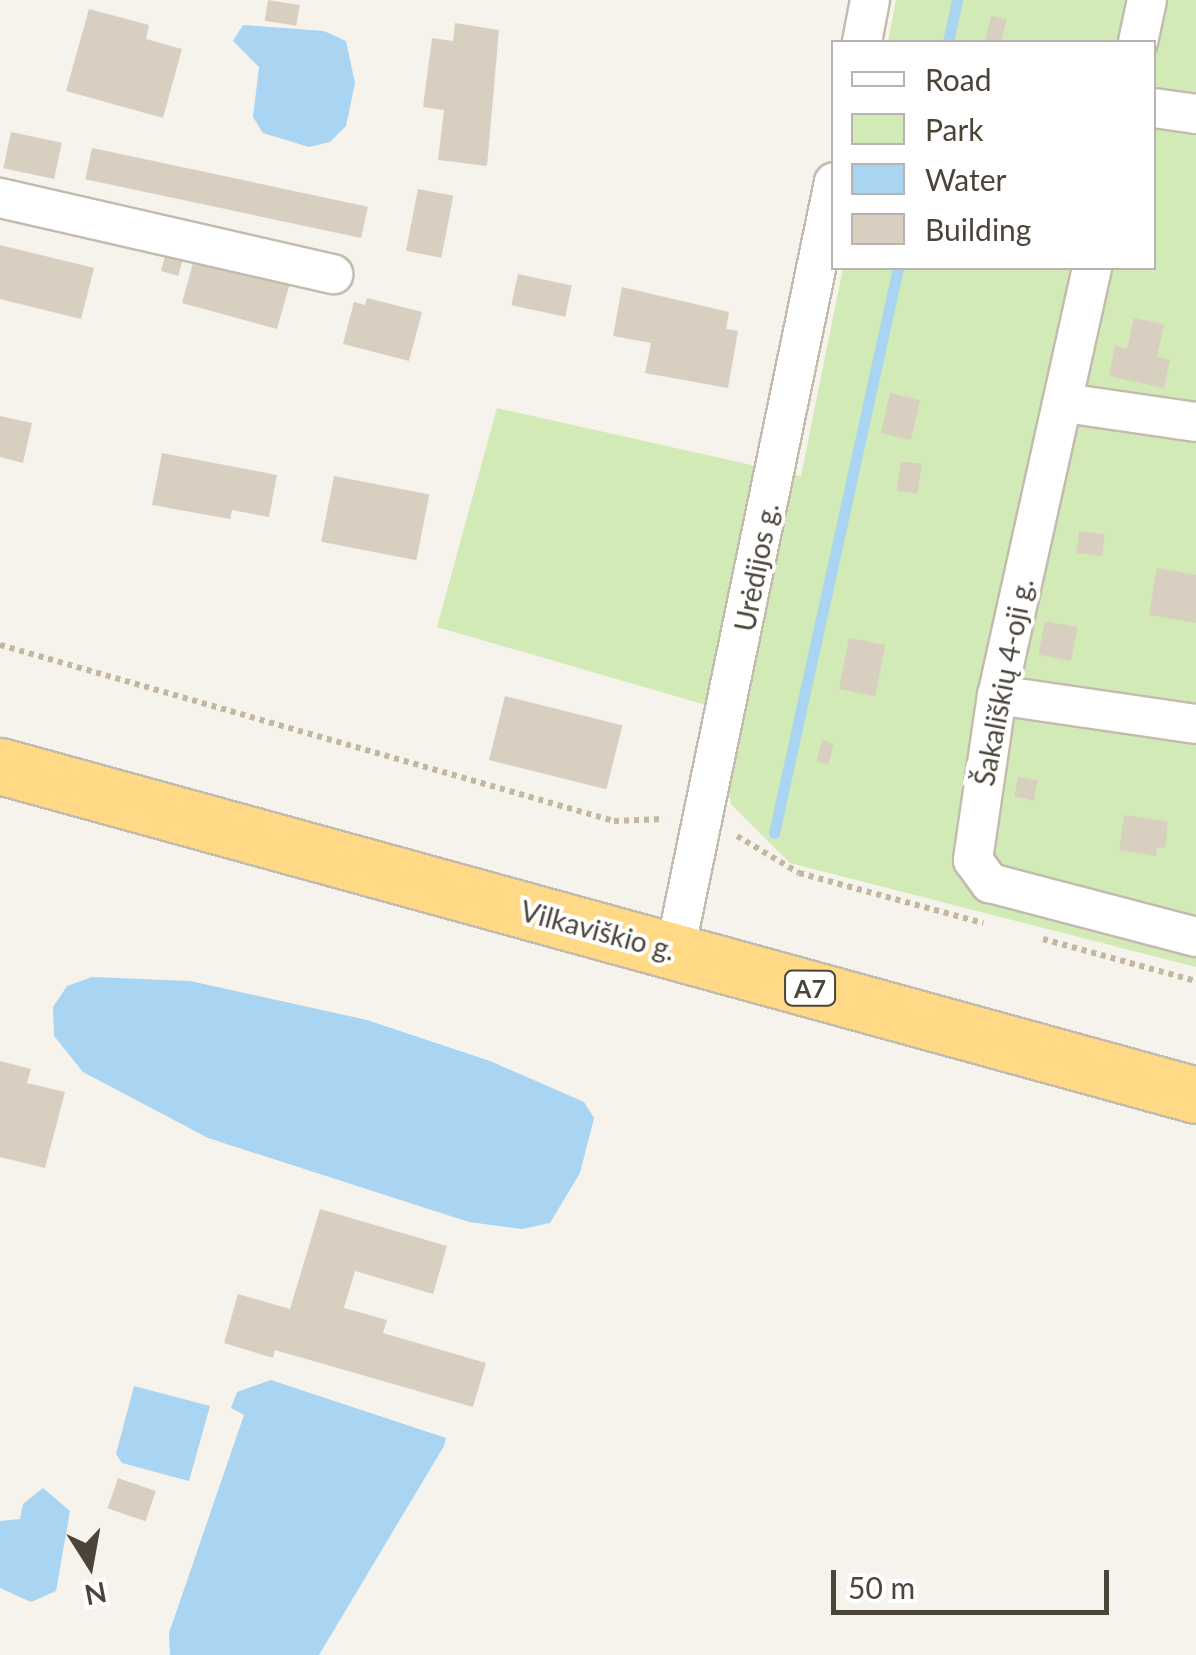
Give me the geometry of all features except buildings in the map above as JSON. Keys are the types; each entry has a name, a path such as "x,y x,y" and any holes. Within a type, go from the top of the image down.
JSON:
{"highway":[{"name":"Vilkaviškio g.","path":"0,766 1196,1094"}],"street":[{"path":"862,40 870,0"},
{"path":"1138,40 1148,0"},
{"path":"1156,108 1196,114"},
{"name":"Urėdijos g.","path":"674,950 706,818 831,197"},
{"path":"0,198 333,274"},
{"name":"Šakališkių 4-oji g.","path":"1092,270 1065,403 996,694 972,847 979,872 990,884 1196,937"},
{"path":"1065,403 1196,422"},
{"path":"996,694 1196,724"}],"path":[{"path":"0,645 614,820 706,818 800,872 988,924"},
{"path":"1026,934 1196,981"}],"green space":[{"path":"896,0 1196,0 1196,967 790,863 731,804 713,707 437,627 497,408 801,476 843,270 1156,270 1156,40 888,40"}],"water":[{"path":"243,25 324,31 346,41 355,83 346,126 330,142 309,147 263,133 253,117 259,67 233,41"},
{"path":"92,977 190,981 367,1020 490,1061 584,1102 594,1118 580,1173 550,1223 522,1229 469,1222 208,1138 83,1072 54,1036 53,1007 67,986"},
{"path":"271,1380 446,1438 444,1446 319,1655 170,1655 169,1633 244,1415 231,1408 237,1392"},
{"path":"134,1386 210,1406 189,1481 122,1463 116,1454"},
{"path":"43,1488 70,1511 56,1591 31,1602 0,1588 0,1521 20,1519 23,1504"}],"waterway":[{"path":"948,40 957,0"},
{"path":"774,833 898,270"}]}
